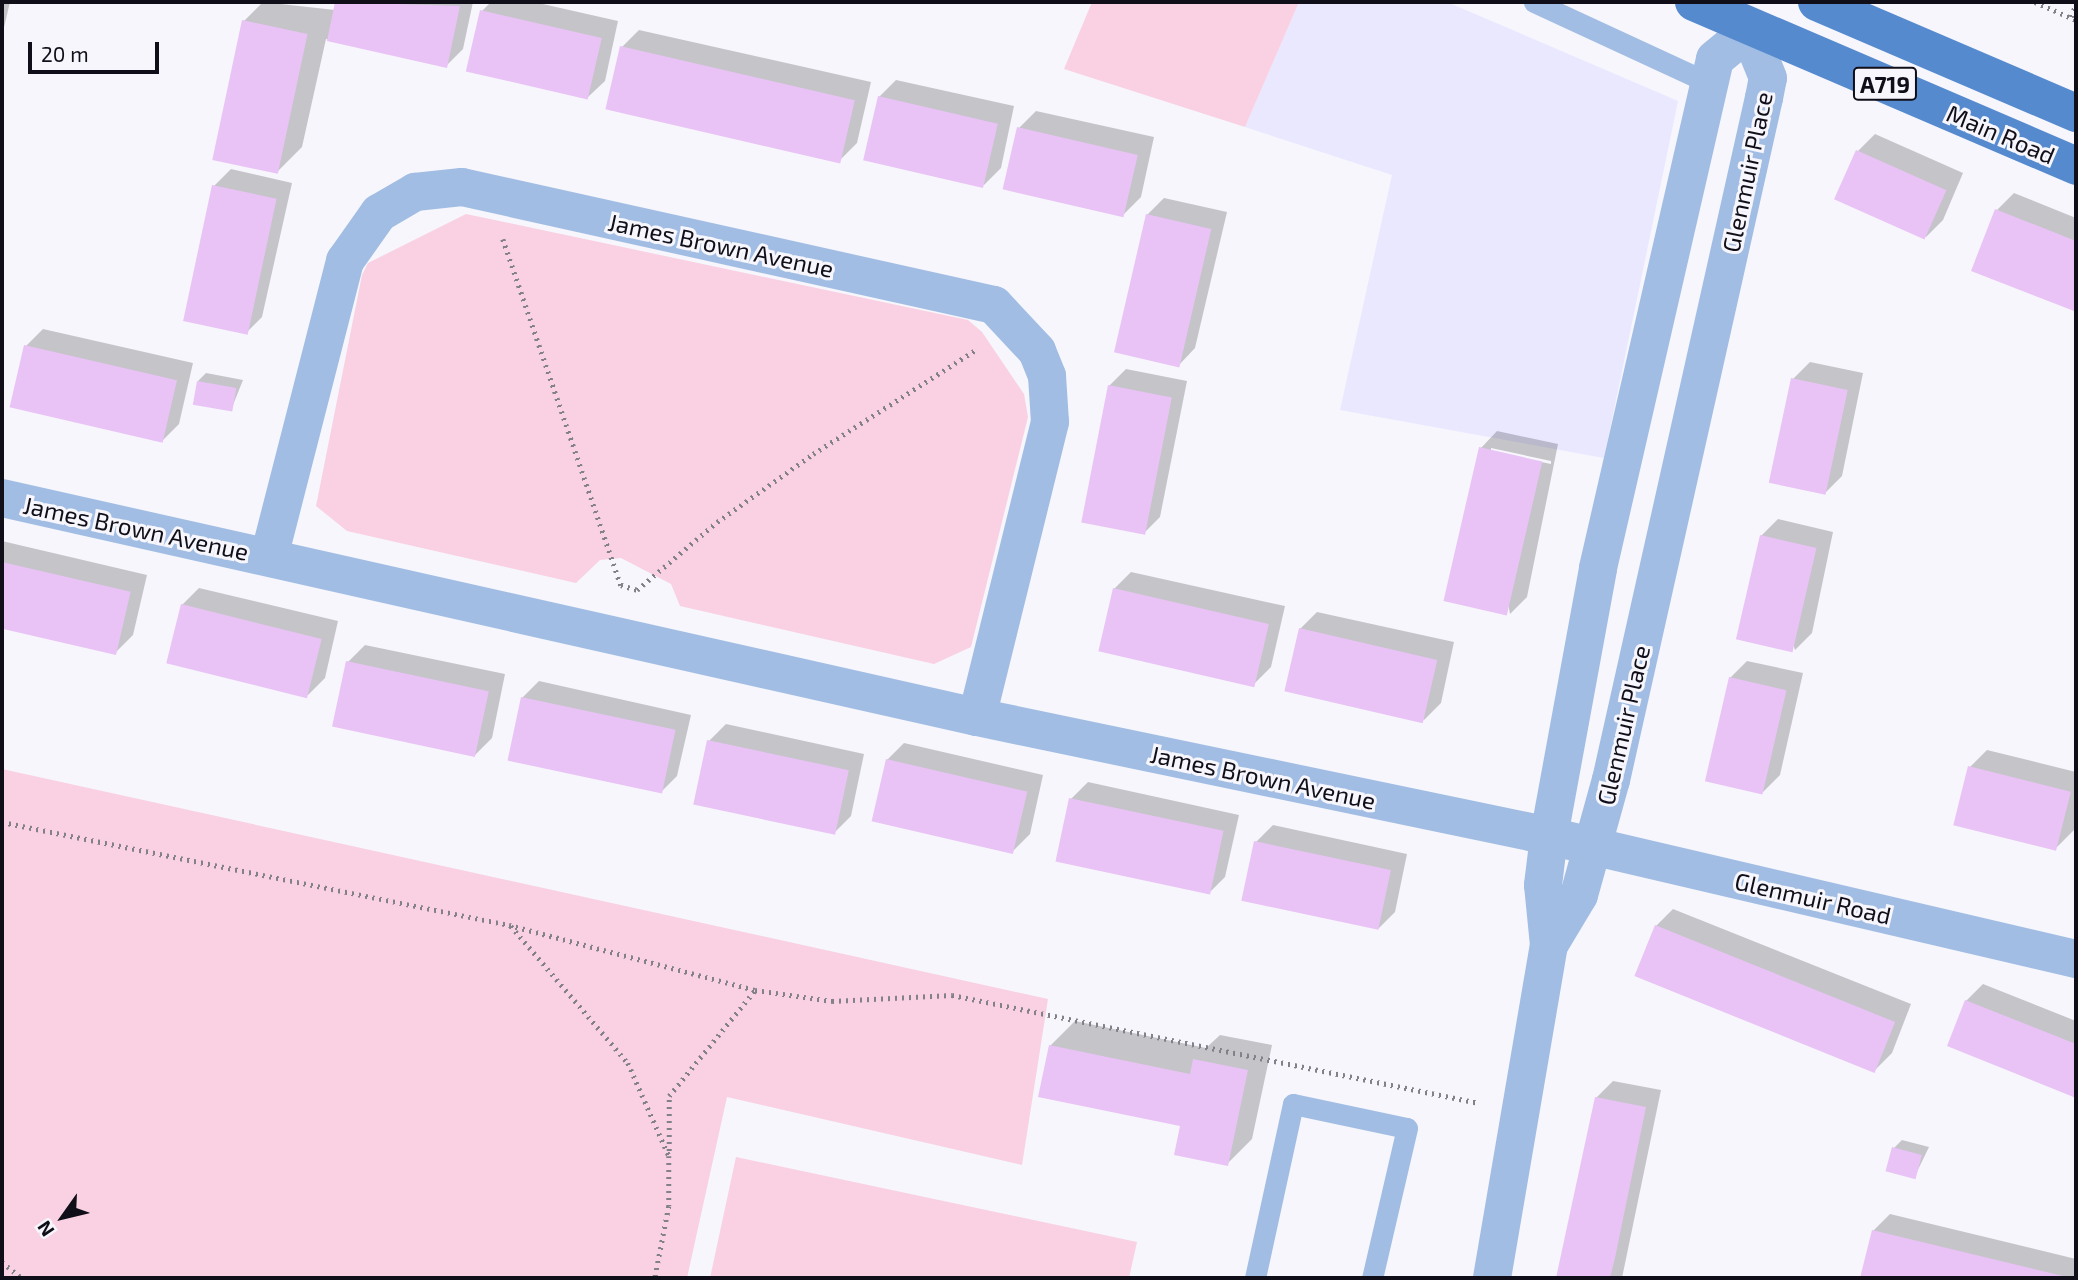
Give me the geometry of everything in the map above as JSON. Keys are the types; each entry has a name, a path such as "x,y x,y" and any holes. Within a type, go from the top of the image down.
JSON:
{"main road":[{"name":"Main Road","path":"1695,2 1752,20 2076,166"},
{"name":"Main Road","path":"1817,2 2076,113"}],"street":[{"name":"Glenmuir Place","path":"1492,1278 1518,1110 1549,945 1543,885 1549,836 1598,568 1715,59 1752,20"},
{"name":"Glenmuir Place","path":"1549,945 1579,895 1594,847 1768,78 1752,20"},
{"name":"James Brown Avenue","path":"270,557 345,261 379,213 415,192 461,187 994,305 1019,325 1047,376 1050,422 977,717"},
{"name":"James Brown Avenue","path":"2,498 977,717 1549,836"},
{"name":"Glenmuir Road","path":"1549,836 2076,959"}],"lane":[{"path":"1534,2 1709,83"},
{"path":"1255,1278 1293,1104 1407,1128 1372,1278"}],"path":[{"path":"2035,2 2073,19 2076,3"},
{"path":"504,197 500,230 551,386 621,585 637,590 717,522 813,454 1019,325"},
{"path":"2,822 509,925 755,990 832,1001 952,995 1518,1110"},
{"path":"509,925 628,1063 668,1156"},
{"path":"655,1278 668,1206 669,1096 755,990"},
{"path":"2,1262 22,1278"}],"shaded area":[{"path":"1092,2 1299,2 1245,127 1064,69"},
{"path":"1299,2 1447,2 1678,101 1604,458 1340,410 1392,175 1245,127"},
{"path":"466,214 968,320 982,332 1024,394 1028,417 971,647 934,664 680,606 671,584 621,558 600,560 576,583 347,531 316,506 362,275 368,263"},
{"path":"2,769 1048,999 1022,1165 727,1097 687,1278 2,1278"},
{"path":"736,1157 1137,1242 1129,1278 710,1278"}],"building":[{"path":"335,2 460,6 447,68 327,41"},
{"path":"480,10 602,38 588,100 466,71"},
{"path":"242,20 308,34 278,174 212,160"},
{"path":"620,46 855,100 840,164 605,109"},
{"path":"878,96 998,124 983,188 863,160"},
{"path":"1017,127 1138,155 1123,217 1003,189"},
{"path":"1856,150 1946,190 1924,240 1834,199"},
{"path":"212,185 277,199 248,335 183,321"},
{"path":"1995,209 2076,241 2074,311 1971,271"},
{"path":"1146,214 1211,229 1179,367 1114,352"},
{"path":"24,345 177,380 163,443 10,407"},
{"path":"1791,378 1848,390 1825,495 1769,483"},
{"path":"197,381 236,388 232,412 193,405"},
{"path":"1108,385 1172,397 1145,535 1081,522"},
{"path":"1479,447 1542,462 1507,616 1443,601"},
{"path":"1760,535 1817,548 1792,652 1736,639"},
{"path":"2,562 131,592 116,655 2,629"},
{"path":"1113,588 1269,624 1254,687 1098,651"},
{"path":"181,604 322,639 307,698 166,663"},
{"path":"1299,628 1437,660 1423,723 1284,691"},
{"path":"346,661 489,691 475,757 332,727"},
{"path":"1729,677 1786,690 1762,795 1705,781"},
{"path":"521,697 676,730 662,793 507,761"},
{"path":"707,740 849,770 835,835 693,805"},
{"path":"886,759 1027,792 1013,854 872,821"},
{"path":"1968,766 2071,792 2056,851 1953,825"},
{"path":"1069,798 1224,831 1210,894 1055,862"},
{"path":"1254,841 1391,870 1378,930 1241,901"},
{"path":"1655,925 1895,1022 1875,1073 1634,976"},
{"path":"1965,1000 2076,1044 2076,1098 1947,1046"},
{"path":"1049,1045 1190,1074 1193,1059 1248,1070 1228,1166 1174,1155 1180,1126 1038,1097"},
{"path":"1595,1097 1646,1107 1615,1258 1610,1278 1556,1278"},
{"path":"1892,1147 1922,1155 1915,1179 1886,1171"},
{"path":"1872,1230 2067,1277 2067,1278 1860,1278"}]}
